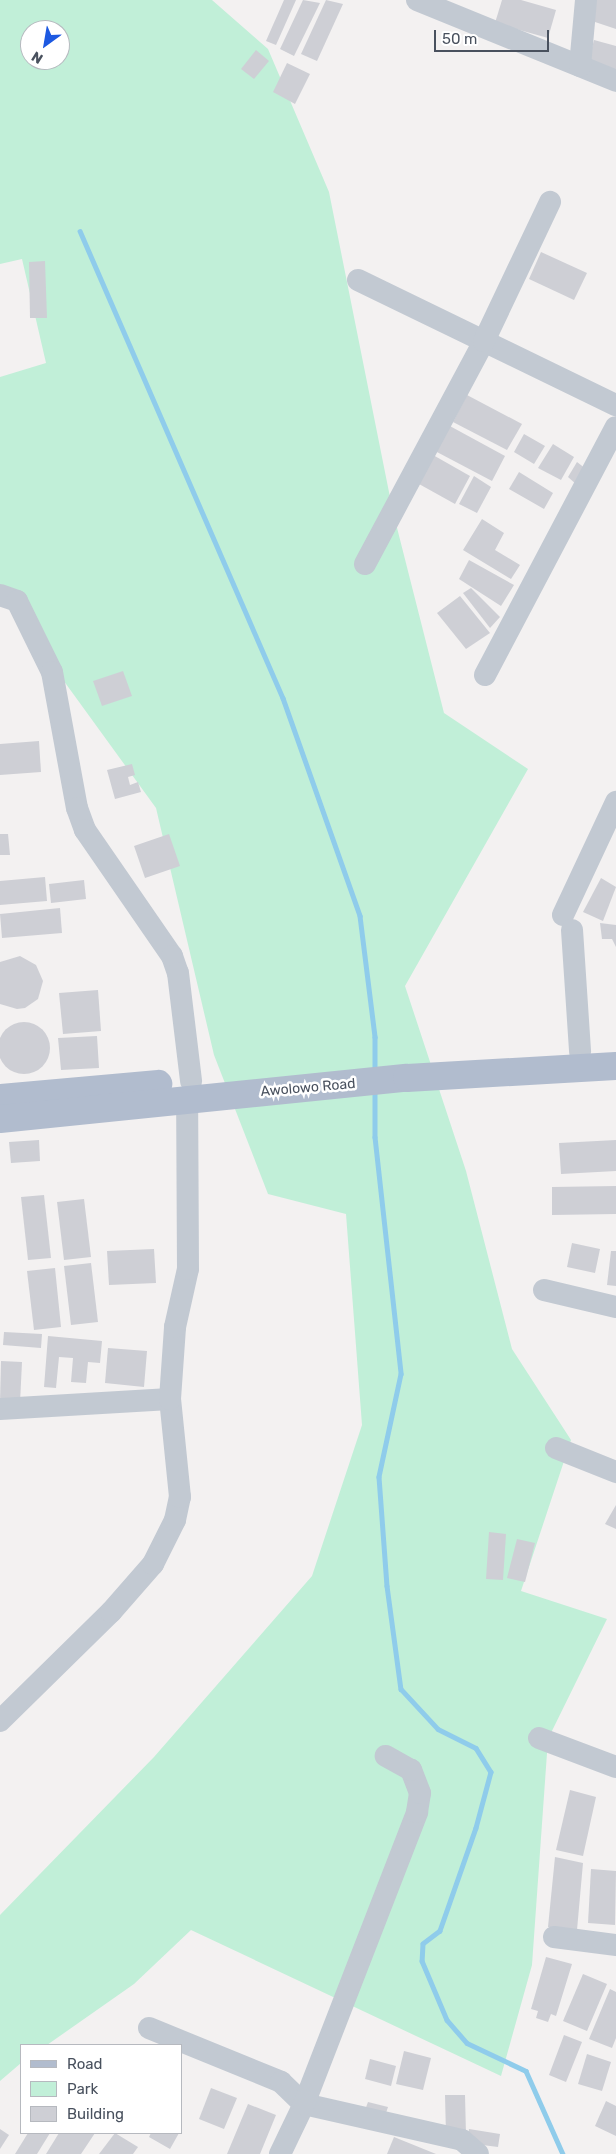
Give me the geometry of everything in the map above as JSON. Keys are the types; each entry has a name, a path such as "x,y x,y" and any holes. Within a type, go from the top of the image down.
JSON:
{"main road":[{"name":"Awolowo Road","path":"0,1098 189,1090 616,1050"},
{"name":"Awolowo Road","path":"405,1070 616,1066"},
{"name":"Awolowo Road","path":"0,1119 189,1090"}],"street":[{"path":"417,0 616,81"},
{"path":"580,66 586,0"},
{"path":"365,564 484,342 550,202"},
{"path":"358,280 616,405"},
{"path":"485,675 616,427"},
{"path":"0,595 17,601 52,672 77,808 85,830 172,956 178,973 189,1090 188,1269 175,1327 170,1399 180,1497 166,1543 112,1612 0,1721"},
{"path":"580,1052 568,922 616,802"},
{"path":"544,1290 616,1307"},
{"path":"0,1409 170,1399"},
{"path":"556,1448 616,1472"},
{"path":"539,1738 616,1767"},
{"path":"280,2154 304,2104 417,1812 420,1794 411,1770 386,1756"},
{"path":"554,1937 616,1945"},
{"path":"149,2028 281,2082 304,2104 462,2140 478,2154"}],"green space":[{"path":"0,0 212,0 268,49 329,192 393,512 444,713 528,769 405,986 466,1171 512,1349 571,1440 521,1591 607,1619 548,1739 532,1965 501,2076 191,1930 134,1984 48,2044 20,2044 20,2064 0,2081 0,1915 154,1757 312,1576 362,1425 346,1214 268,1194 214,1055 156,808 0,593 0,377 46,363 22,259 0,264"}],"building":[{"path":"284,0 296,0 276,45 266,41"},
{"path":"303,0 320,3 294,56 280,49"},
{"path":"326,0 343,4 317,61 301,54"},
{"path":"502,0 521,0 556,10 548,38 495,23"},
{"path":"595,0 616,0 616,29 589,20"},
{"path":"594,40 616,46 616,74 587,66"},
{"path":"256,50 269,61 254,79 241,69"},
{"path":"287,63 310,74 295,104 273,92"},
{"path":"541,252 587,273 574,300 529,279"},
{"path":"45,261 47,318 30,318 29,262"},
{"path":"467,395 522,424 507,450 453,422"},
{"path":"448,425 505,456 492,481 435,451"},
{"path":"524,434 545,446 534,464 514,452"},
{"path":"553,444 574,457 561,480 538,468"},
{"path":"433,455 470,476 455,504 419,484"},
{"path":"577,462 586,469 577,485 568,477"},
{"path":"519,472 553,493 544,509 509,489"},
{"path":"474,476 491,487 477,513 459,504"},
{"path":"482,519 504,533 495,550 520,565 511,579 463,550"},
{"path":"469,560 514,585 501,606 459,579"},
{"path":"471,588 500,617 490,628 463,593"},
{"path":"460,596 490,633 466,649 437,613"},
{"path":"123,671 132,696 102,706 93,681"},
{"path":"39,741 41,772 0,775 0,744"},
{"path":"132,764 135,775 128,777 130,785 138,782 141,792 115,799 107,770"},
{"path":"0,834 8,834 10,855 0,855"},
{"path":"169,834 180,866 145,878 134,846"},
{"path":"45,877 47,901 0,905 0,881"},
{"path":"601,878 616,887 603,921 583,912"},
{"path":"84,880 86,899 51,903 49,884"},
{"path":"60,908 62,933 2,938 0,914"},
{"path":"600,923 616,925 616,947 612,939 602,939"},
{"path":"20,956 36,965 43,981 38,999 25,1008 17,1009 0,1004 0,962"},
{"path":"98,990 101,1031 63,1034 59,993"},
{"path":"19,1022 29,1022 39,1026 46,1033 50,1043 50,1053 46,1063 39,1070 29,1074 19,1074 9,1070 2,1063 -1,1056 -1,1040 2,1033 9,1026"},
{"path":"97,1036 99,1068 61,1070 58,1038"},
{"path":"39,1140 40,1161 11,1163 9,1142"},
{"path":"616,1140 616,1171 561,1174 559,1143"},
{"path":"616,1186 616,1214 552,1215 552,1187"},
{"path":"44,1195 51,1258 28,1260 21,1197"},
{"path":"84,1199 91,1257 64,1260 57,1202"},
{"path":"572,1243 600,1249 595,1273 567,1267"},
{"path":"154,1249 156,1283 109,1285 107,1251"},
{"path":"611,1251 616,1251 616,1286 607,1285"},
{"path":"91,1263 98,1322 71,1325 64,1266"},
{"path":"55,1268 61,1327 34,1330 27,1271"},
{"path":"4,1332 42,1334 41,1348 3,1345"},
{"path":"48,1336 102,1341 100,1363 88,1362 86,1383 71,1382 73,1358 59,1357 56,1388 44,1387"},
{"path":"108,1348 147,1351 144,1387 105,1383"},
{"path":"1,1361 22,1362 20,1403 0,1402"},
{"path":"616,1505 616,1529 605,1524"},
{"path":"489,1532 506,1534 503,1580 486,1579"},
{"path":"517,1539 535,1543 525,1582 507,1578"},
{"path":"570,1790 596,1797 583,1856 556,1850"},
{"path":"555,1857 583,1863 577,1930 548,1927"},
{"path":"591,1869 616,1871 615,1925 588,1923"},
{"path":"546,1957 572,1964 556,2016 551,2014 548,2022 536,2018 538,2011 531,2009"},
{"path":"583,1974 607,1984 587,2031 563,2021"},
{"path":"610,1989 616,1992 616,2038 612,2048 589,2039"},
{"path":"564,2035 582,2042 566,2082 549,2075"},
{"path":"404,2051 431,2058 423,2090 396,2084"},
{"path":"587,2054 611,2062 602,2091 578,2084"},
{"path":"370,2059 396,2066 391,2086 365,2079"},
{"path":"211,2088 237,2098 224,2129 199,2119"},
{"path":"445,2095 465,2095 466,2135 446,2135"},
{"path":"606,2101 616,2106 616,2136 595,2126"},
{"path":"368,2102 388,2107 385,2116 365,2110"},
{"path":"248,2104 276,2115 260,2154 227,2154"},
{"path":"0,2129 9,2135 0,2149"},
{"path":"469,2129 500,2134 498,2147 467,2143"},
{"path":"27,2134 49,2134 37,2154 15,2154"},
{"path":"58,2134 94,2134 81,2154 46,2154"},
{"path":"114,2134 138,2147 133,2154 99,2154"},
{"path":"150,2134 178,2134 170,2149 149,2137"},
{"path":"394,2137 436,2154 387,2154"}],"waterway":[{"path":"80,231 283,698 360,916 375,1037 375,1074"},
{"path":"375,1091 375,1137 401,1374 379,1477 387,1586 401,1689 438,1729 476,1748 491,1772 476,1828 440,1931 423,1944 422,1961 447,2020 467,2043 526,2071 563,2154"}]}
